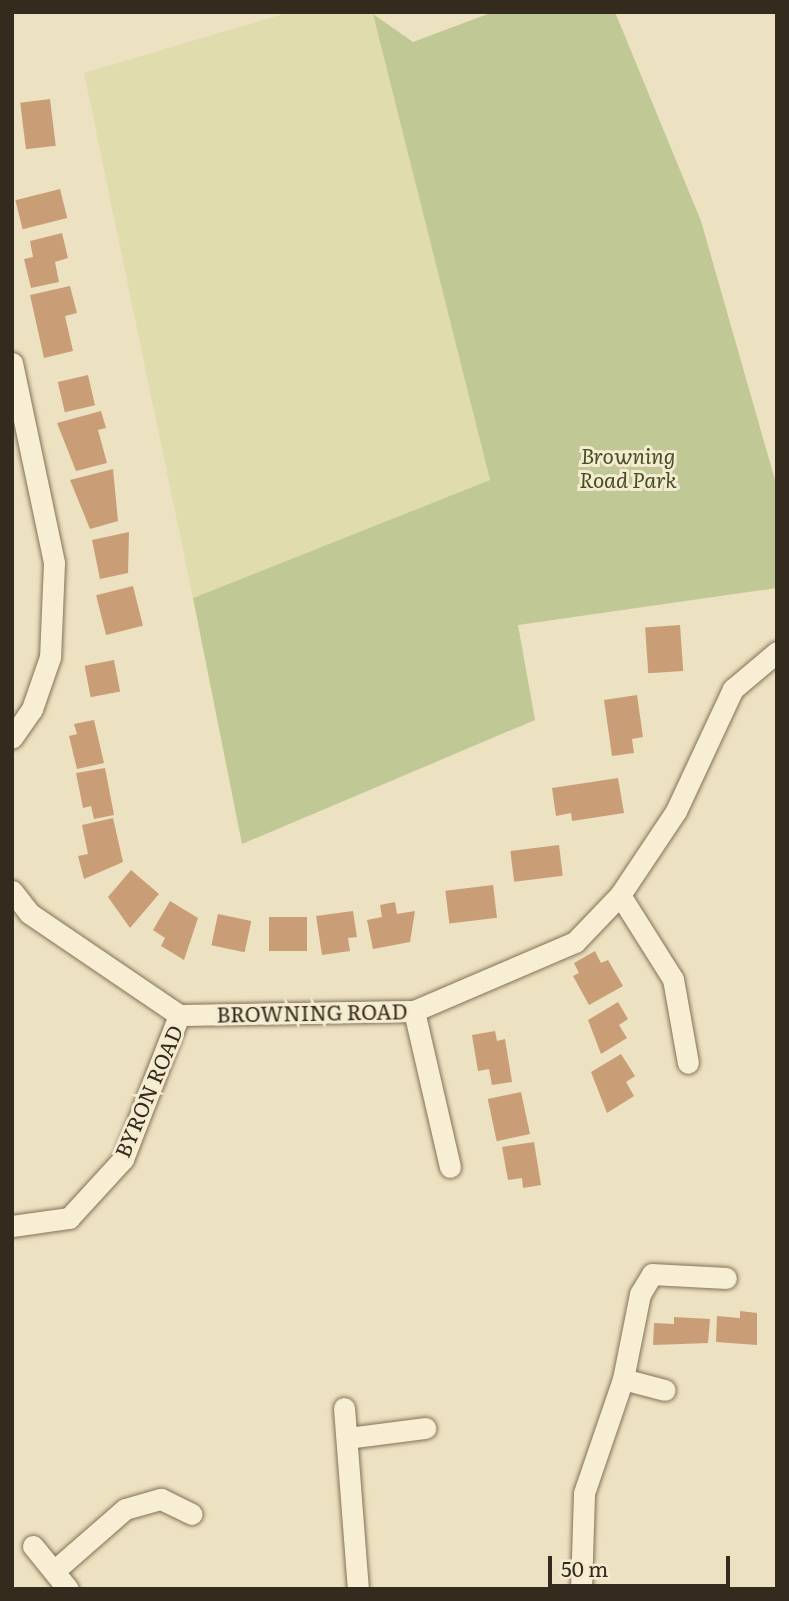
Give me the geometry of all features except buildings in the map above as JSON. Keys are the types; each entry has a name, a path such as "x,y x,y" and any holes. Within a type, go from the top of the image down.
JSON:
{"street":[{"path":"12,363 54,563 50,657 33,709 12,738"},
{"name":"BROWNING ROAD","path":"179,1015 414,1012 575,942 620,895 676,811 733,689 777,652"},
{"path":"12,891 29,913 179,1015"},
{"path":"620,895 673,979 688,1063"},
{"path":"414,1012 450,1167"},
{"name":"BYRON ROAD","path":"12,1226 69,1218 123,1158 179,1015"},
{"path":"581,1589 583,1493 623,1379 640,1294 652,1274 726,1278"},
{"path":"623,1379 665,1390"},
{"path":"344,1408 358,1589"},
{"path":"347,1438 425,1428"},
{"path":"54,1571 125,1509 161,1499 192,1514"},
{"path":"33,1546 68,1589"}],"shaded area":[{"path":"290,12 373,14 490,480 193,598 84,73"}],"green space":[{"name":"Browning Road Park","path":"493,12 615,12 701,221 777,487 777,588 518,625 535,720 242,844 193,598 490,480 373,14 413,42"}]}
